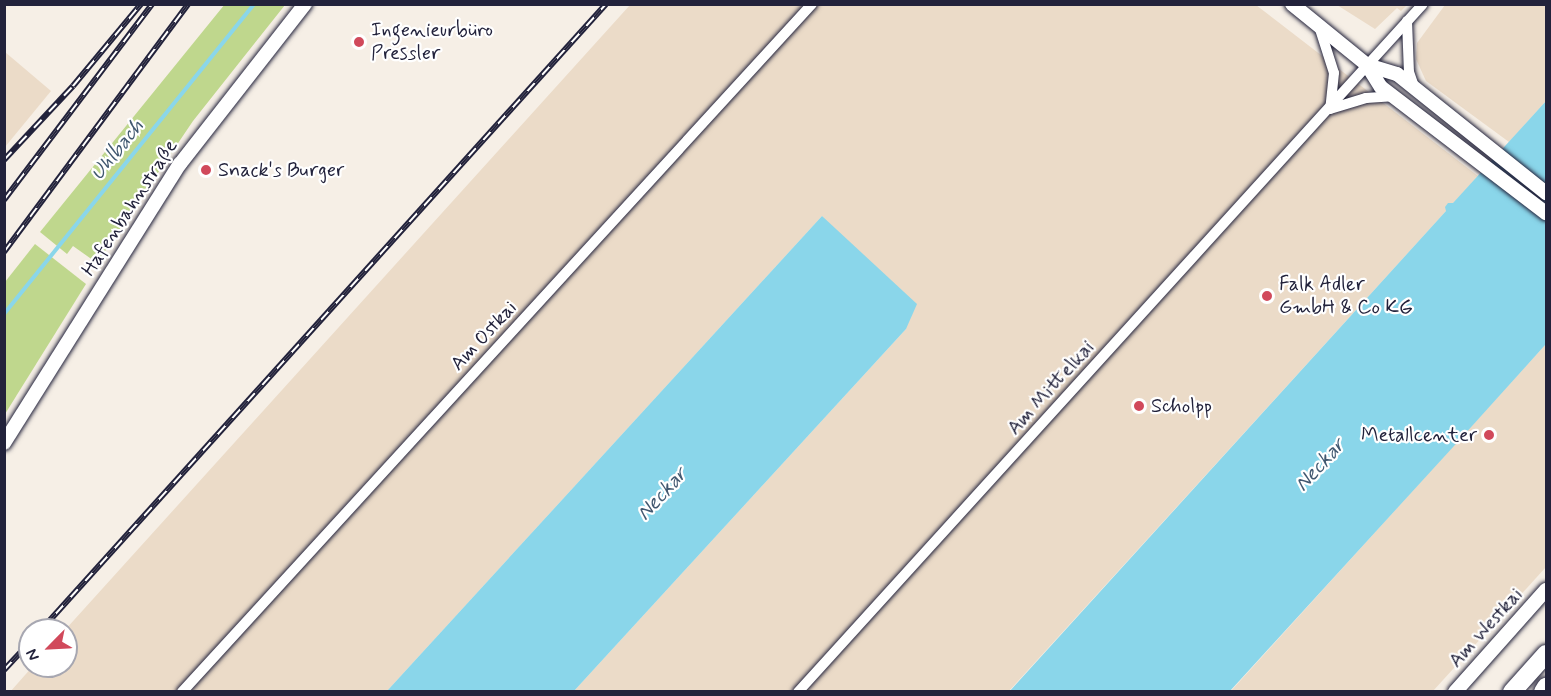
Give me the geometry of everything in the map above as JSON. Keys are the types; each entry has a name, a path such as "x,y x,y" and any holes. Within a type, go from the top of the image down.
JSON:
{"highway":[{"path":"1512,692 1546,654"},
{"path":"1543,692 1546,687"}],"main road":[{"name":"Hafenbahnstraße","path":"4,443 180,164 305,4"},
{"path":"1292,4 1367,65 1381,87 1546,213"},
{"path":"1367,65 1396,74 1546,193"},
{"name":"Am Westkai","path":"1455,692 1546,590"}],"street":[{"name":"Am Ostkai","path":"182,692 812,4"},
{"name":"Am Mittelkai","path":"798,692 1423,4"},
{"path":"1407,21 1409,72 1415,89"},
{"path":"1319,26 1334,73 1330,109 1366,98 1392,96"}],"shaded area":[{"path":"630,5 1256,5 1478,176 1009,691 574,691 906,329 822,216 387,691 10,692 22,678 78,678 78,618 76,618"},
{"path":"1337,5 1407,5 1401,11 1397,8 1375,29"},
{"path":"1445,5 1546,5 1546,101 1509,142 1426,81 1416,59 1417,43"},
{"path":"5,52 51,91 5,147"},
{"path":"1546,344 1546,567 1433,691 1230,692"}],"green space":[{"path":"225,4 285,5 193,121 97,263 73,246 67,254 40,232"},
{"path":"35,244 86,284 5,414 5,282"}],"water":[{"name":"Neckar","path":"1546,101 1546,344 1454,446 1230,691 1009,692 1446,211 1445,207 1448,203 1453,203"},
{"name":"Neckar","path":"822,216 917,304 906,329 574,691 387,691"}],"waterway":[{"name":"Uhlbach","path":"4,314 254,4"}],"railway":[{"path":"4,160 73,86 141,4"},
{"path":"4,200 152,4"},
{"path":"4,252 188,4"},
{"path":"52,618 606,4"},
{"path":"4,670 18,655"}],"place":[{"name":"Ingenieurbüro Pressler","path":"359,42"},
{"name":"Snack's Burger","path":"206,170"},
{"name":"Falk Adler GmbH & Co KG","path":"1267,296"},
{"name":"Scholpp","path":"1139,406"},
{"name":"Metallcenter","path":"1489,435"}]}
